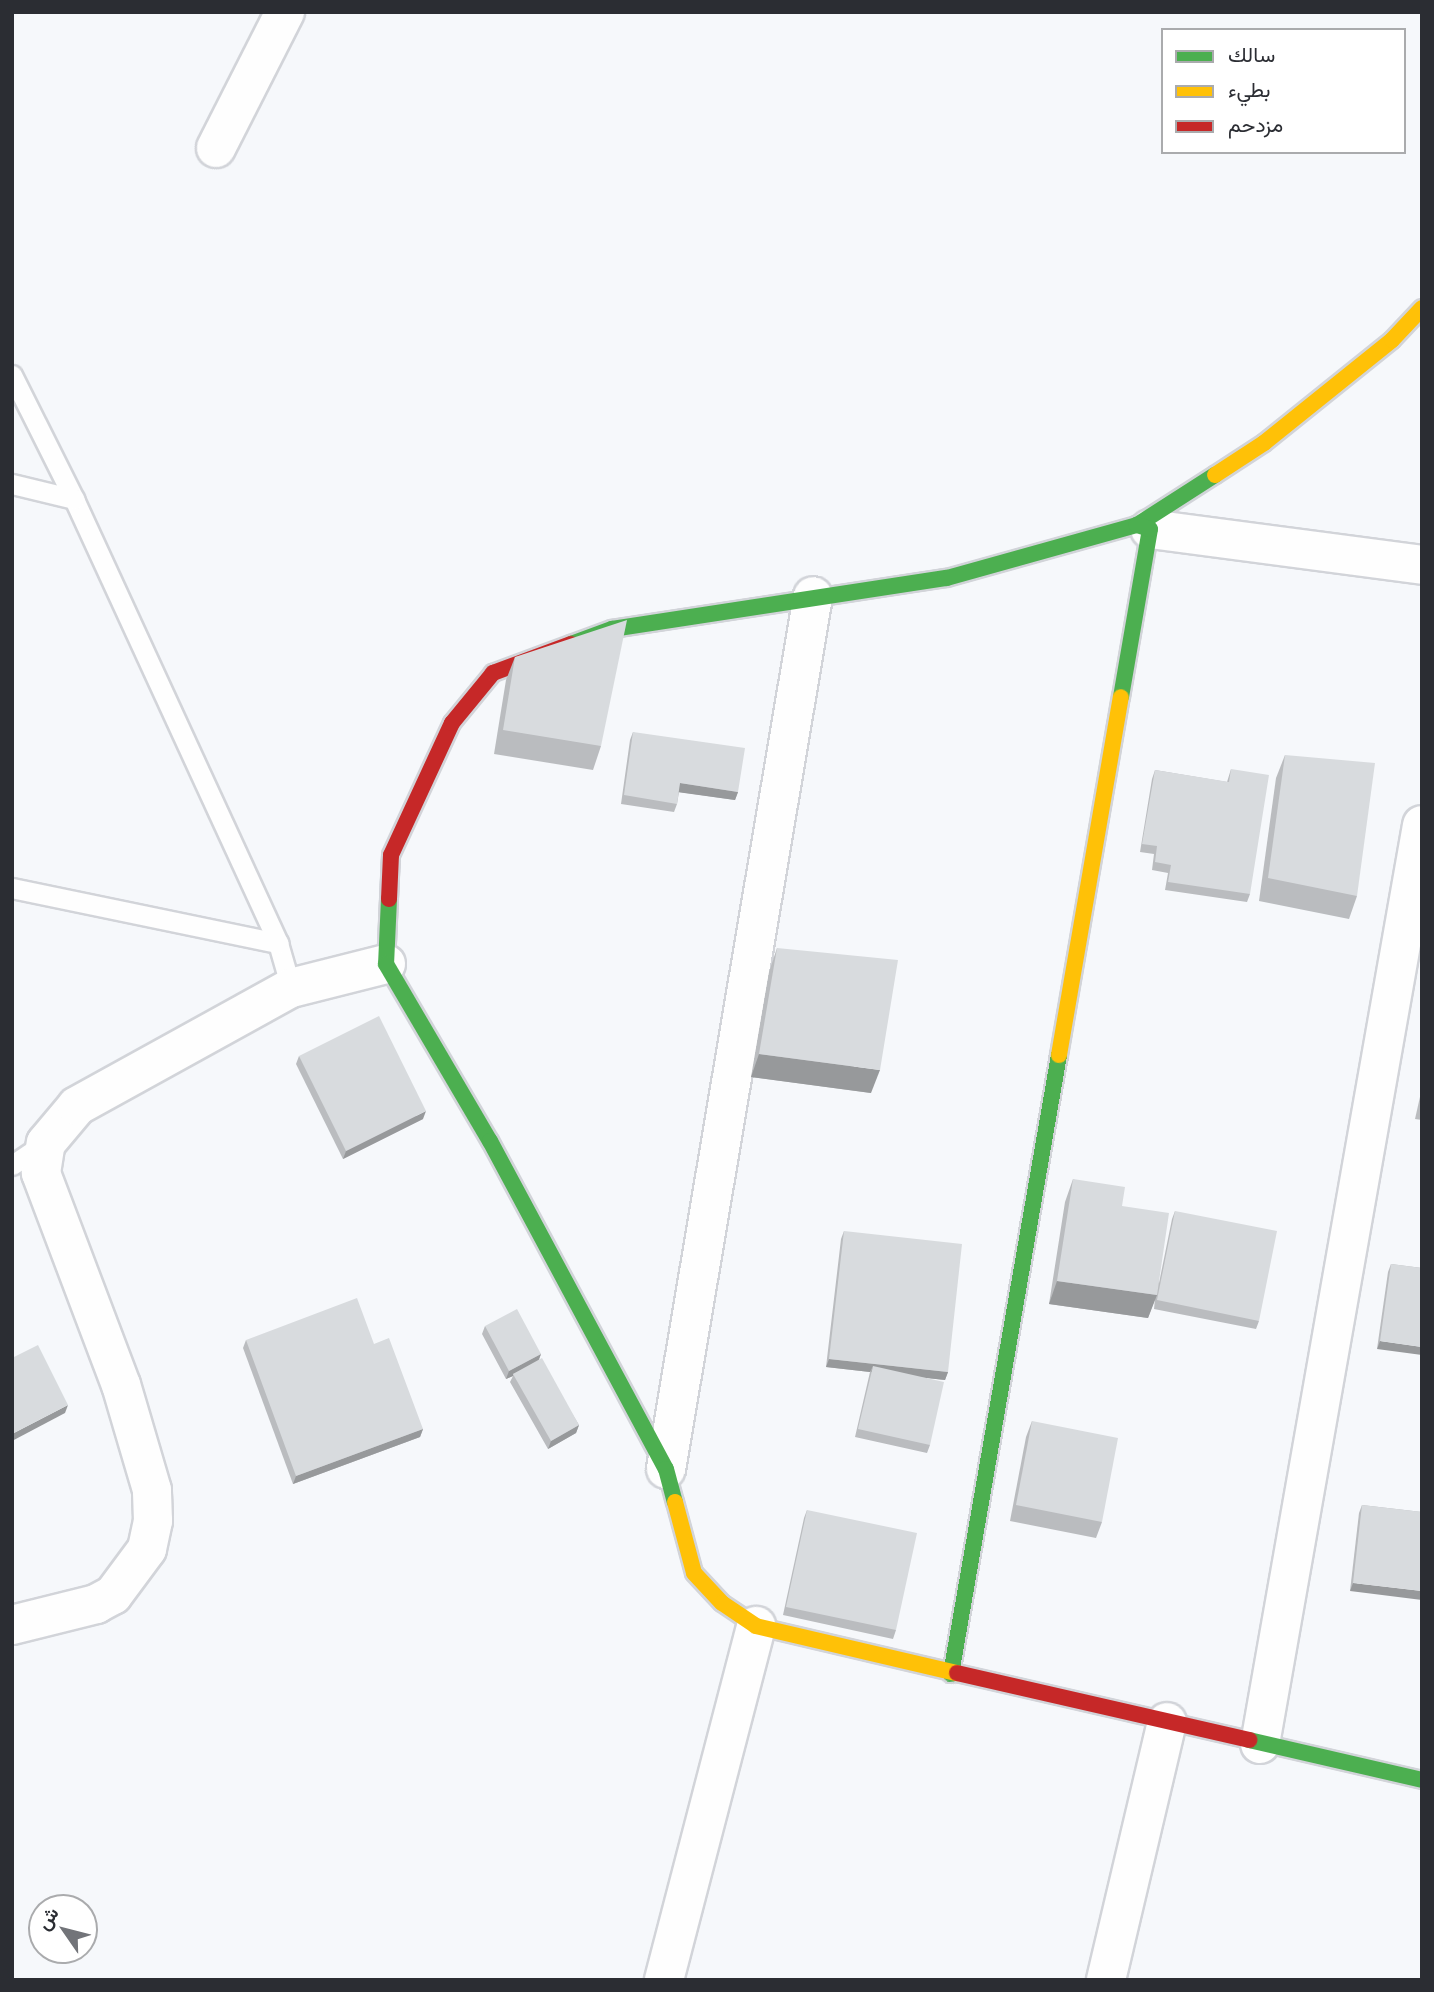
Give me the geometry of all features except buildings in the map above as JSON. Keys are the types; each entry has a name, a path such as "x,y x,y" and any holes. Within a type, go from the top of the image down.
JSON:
{"street":[{"path":"216,148 285,12"},
{"path":"1422,308 1392,340 1264,443 1144,527 947,578 813,596 612,629 494,673 452,723 391,855 386,964 490,1141 666,1469 694,1573 722,1603 756,1626 951,1674 1422,1780"},
{"path":"1144,527 1422,565"},
{"path":"951,1674 1144,527"},
{"path":"666,1469 813,596"},
{"path":"1261,1744 1422,825"},
{"path":"12,1625 96,1604 113,1595 147,1549 153,1521 152,1490 121,1385 41,1173 46,1143 77,1106 291,988 386,964"},
{"path":"664,1980 756,1626"},
{"path":"1106,1980 1167,1722"}],"lane":[{"path":"12,376 74,499 278,943 291,988"},
{"path":"12,484 74,499"},
{"path":"12,888 278,943"},
{"path":"12,1165 46,1143"}],"traffic: fast":[{"path":"571,644 612,629 947,578 1137,525 1215,475"},
{"path":"1121,697 1150,529 1137,525"},
{"path":"389,899 386,964 490,1141 666,1469 675,1502"},
{"path":"951,1674 1059,1055"},
{"path":"1249,1740 1422,1780"}],"traffic: slow":[{"path":"1215,475 1264,443 1392,340 1422,308"},
{"path":"1059,1055 1121,697"},
{"path":"675,1502 694,1573 722,1603 756,1626 957,1673"}],"traffic: jam":[{"path":"389,899 391,855 452,723 493,673 571,644"},
{"path":"957,1673 1249,1740"}]}
